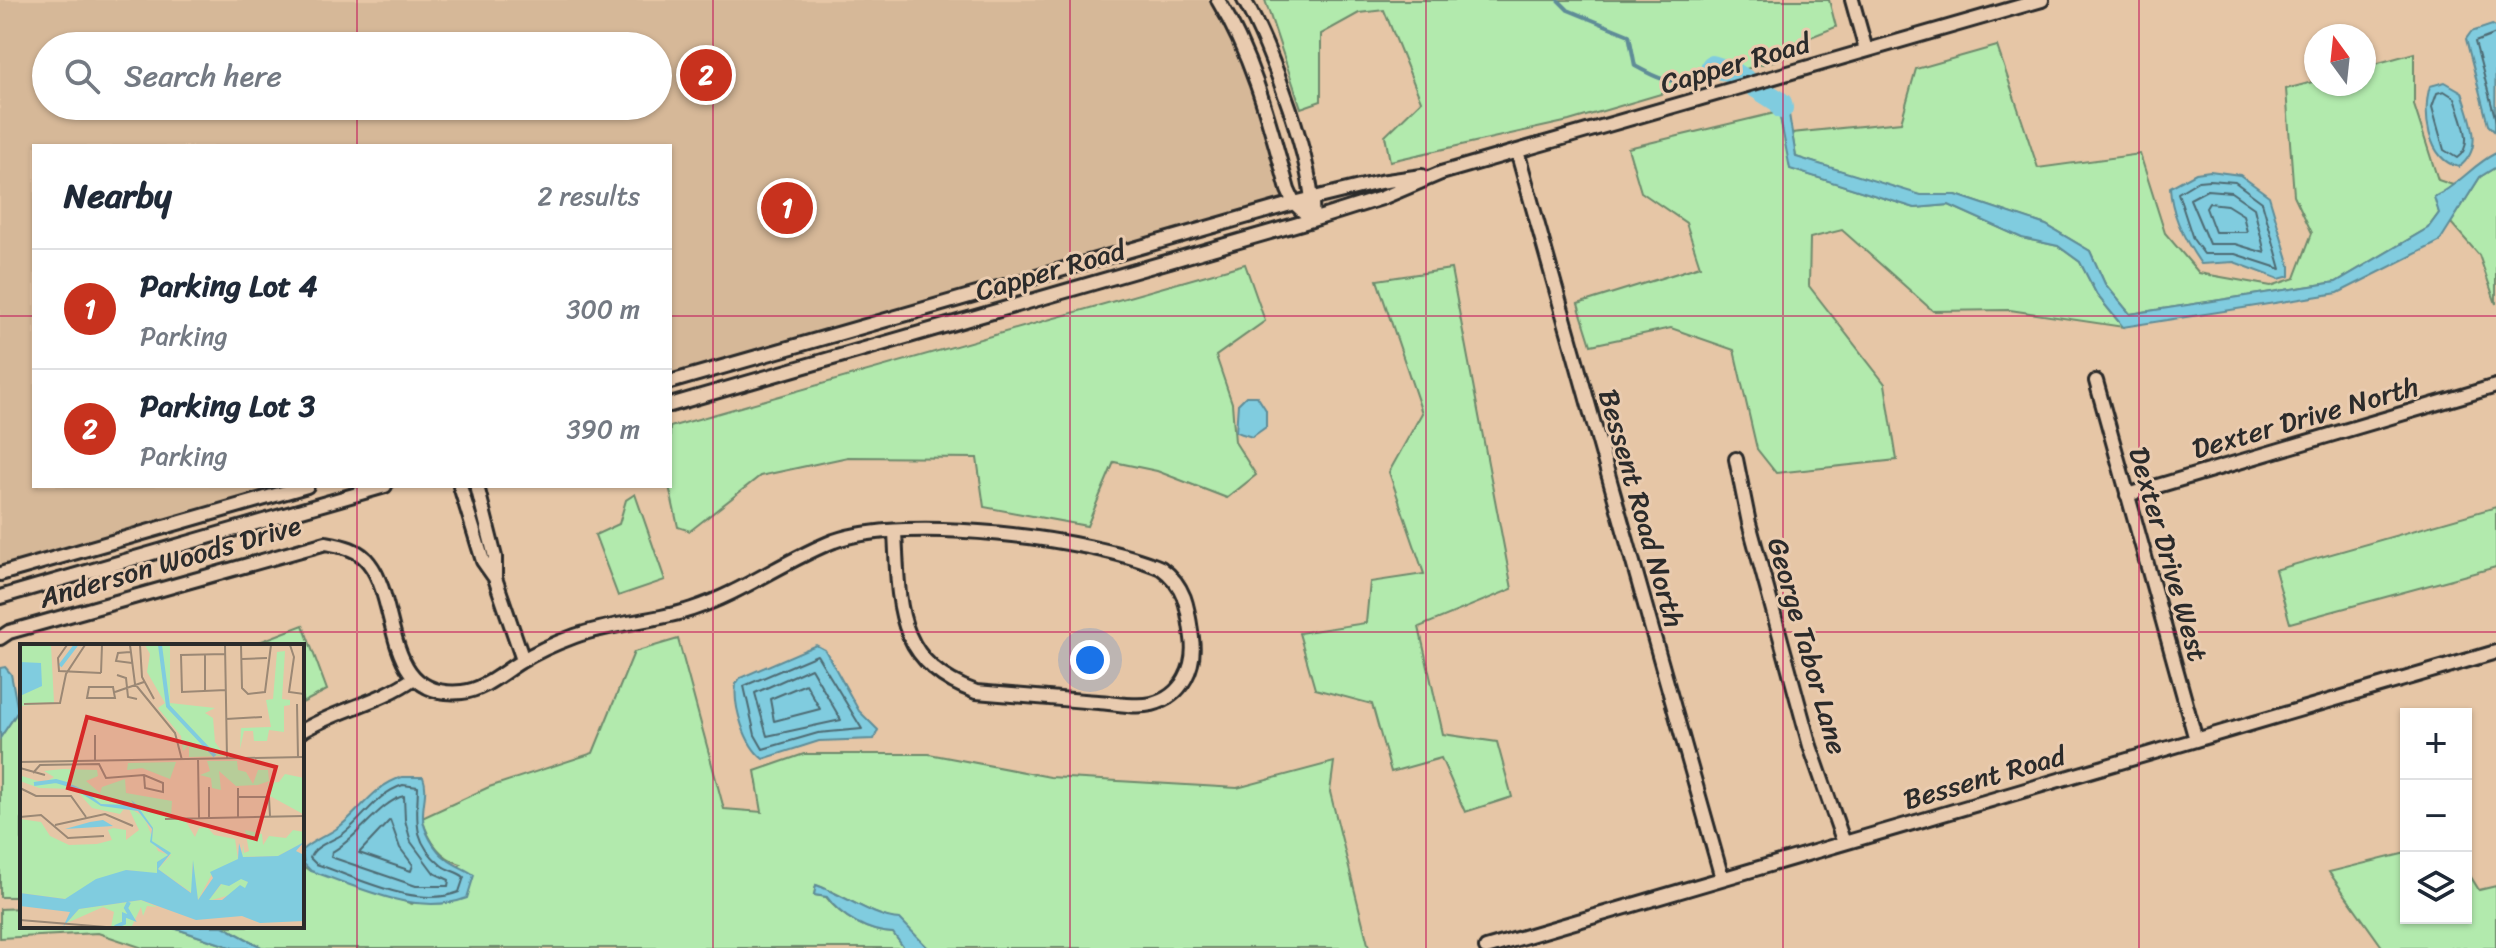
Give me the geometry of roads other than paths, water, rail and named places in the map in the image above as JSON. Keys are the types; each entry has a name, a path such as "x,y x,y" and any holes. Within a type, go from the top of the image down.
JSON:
{"street":[{"path":"1218,0 1244,47 1294,203 1312,220"},
{"path":"1244,0 1273,59 1314,198 1312,220"},
{"path":"1852,0 1866,50"},
{"name":"Capper Road","path":"672,404 1312,220 1382,198 1441,173 2042,0"},
{"name":"Bessent Road North","path":"1517,151 1722,878"},
{"name":"Capper Road","path":"672,381 1294,203 1380,182 1441,173"},
{"name":"Dexter Drive West","path":"2096,381 2196,740"},
{"name":"Dexter Drive North","path":"2127,495 2496,386"},
{"name":"George Tabor Lane","path":"1736,459 1749,523 1810,746 1844,843"},
{"path":"0,574 300,488"},
{"path":"0,597 378,488"},
{"path":"461,488 483,561 495,578 523,660"},
{"path":"478,488 495,557 495,578"},
{"path":"469,515 484,511"},
{"path":"304,730 338,712 390,695 414,678 428,686 462,692 479,688 523,660 554,645 608,626 693,609 835,541 895,532 976,533 1061,543 1161,568 1173,576 1187,600 1194,653 1190,670 1182,685 1168,698 1139,705 976,692 957,685 931,668 905,629 898,600 895,532"},
{"name":"Anderson Woods Drive","path":"3,634 326,543 344,546 369,563 397,649 414,678"},
{"name":"Bessent Road","path":"1486,948 2496,652"}],"water":[{"path":"2492,25 2496,27 2495,132 2488,125 2466,39 2471,32"},
{"path":"2445,82 2462,92 2473,132 2472,151 2459,167 2448,163 2440,155 2427,121 2430,86"},
{"path":"1773,88 1787,102 1796,157 1921,195 1956,195 2046,225 2090,251 2105,284 2130,314 2336,282 2428,228 2439,213 2434,197 2496,153 2496,167 2480,177 2439,242 2338,293 2123,327 2097,295 2080,262 2058,246 2022,238 1949,205 1915,208 1790,169 1779,112 1760,92"},
{"path":"2210,171 2240,175 2269,196 2290,266 2290,276 2279,279 2234,262 2201,264 2180,227 2170,187 2196,173"},
{"path":"1246,396 1257,396 1266,410 1266,427 1252,437 1236,432 1238,404"},
{"path":"816,645 825,650 859,711 878,730 874,739 819,741 763,759 751,745 742,725 736,703 736,684 740,678"},
{"path":"5,667 11,674 18,711 0,738 0,668"},
{"path":"402,777 423,777 425,827 442,855 474,875 467,898 428,904 388,898 311,871 304,864 304,848 336,829 391,781"},
{"path":"816,885 880,915 900,919 928,948 904,948 893,933 874,930 856,922 827,897 814,895"},
{"path":"174,928 227,928 263,948 233,948"}],"waterway":[{"path":"1558,0 1568,10 1629,35 1635,66 1657,77 1681,80 1712,66"},
{"path":"1712,66 1734,73 1781,103 1782,108"}],"place":[{"name":"Parking Lot 3","path":"706,75"},
{"name":"Parking Lot 4","path":"787,208"}]}
